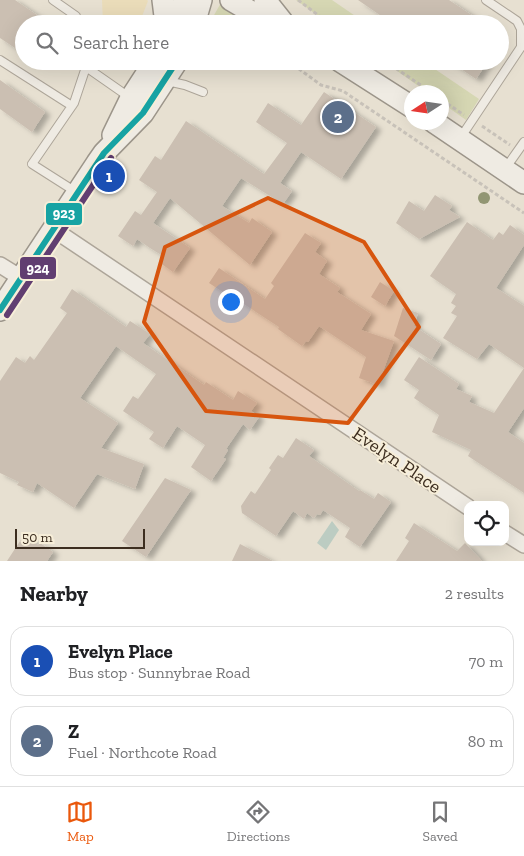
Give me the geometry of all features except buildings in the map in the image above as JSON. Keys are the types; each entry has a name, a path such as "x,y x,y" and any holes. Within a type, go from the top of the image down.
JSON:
{"main road":[{"path":"163,0 165,15"},
{"path":"179,15 185,0"},
{"path":"197,15 201,0"},
{"path":"232,0 257,15"},
{"path":"265,0 277,15"},
{"path":"104,153 131,98 150,70"},
{"path":"0,310 76,192 104,153 143,113 171,70"},
{"path":"354,70 404,103"},
{"path":"446,130 524,183"}],"street":[{"name":"Evelyn Place","path":"53,229 464,504"},
{"path":"0,265 21,278"},
{"path":"509,535 524,545"}],"lane":[{"path":"53,0 75,15"},
{"path":"486,0 508,15"},
{"path":"509,16 517,21 521,29 522,44 509,64"},
{"path":"0,60 15,70"},
{"path":"16,70 72,106"},
{"path":"76,192 32,164 72,106 83,70"},
{"path":"93,70 131,98"},
{"path":"459,139 505,70"},
{"path":"164,81 185,85 203,92"},
{"path":"504,170 524,142"}],"path":[{"path":"298,0 318,15"},
{"path":"300,70 320,85 343,91 524,213"},
{"path":"398,70 421,85"}],"highlighted area":[{"path":"268,198 364,242 419,327 348,423 206,411 144,322 165,247"}],"green space":[{"path":"296,0 332,0 354,15 317,15"},
{"path":"222,1 241,15 214,15"},
{"path":"396,70 436,70 479,99 466,120 449,108 449,85 417,85"}],"sand":[{"path":"102,0 148,1 143,15 103,15"}],"shaded area":[{"path":"332,521 339,530 326,550 317,543"}],"transit line":[{"name":"923","path":"0,310 104,153 143,113 171,70"},
{"name":"924","path":"7,315 111,158"}],"place":[{"name":"Z","path":"338,117"},
{"name":"Evelyn Place","path":"109,176"}]}
